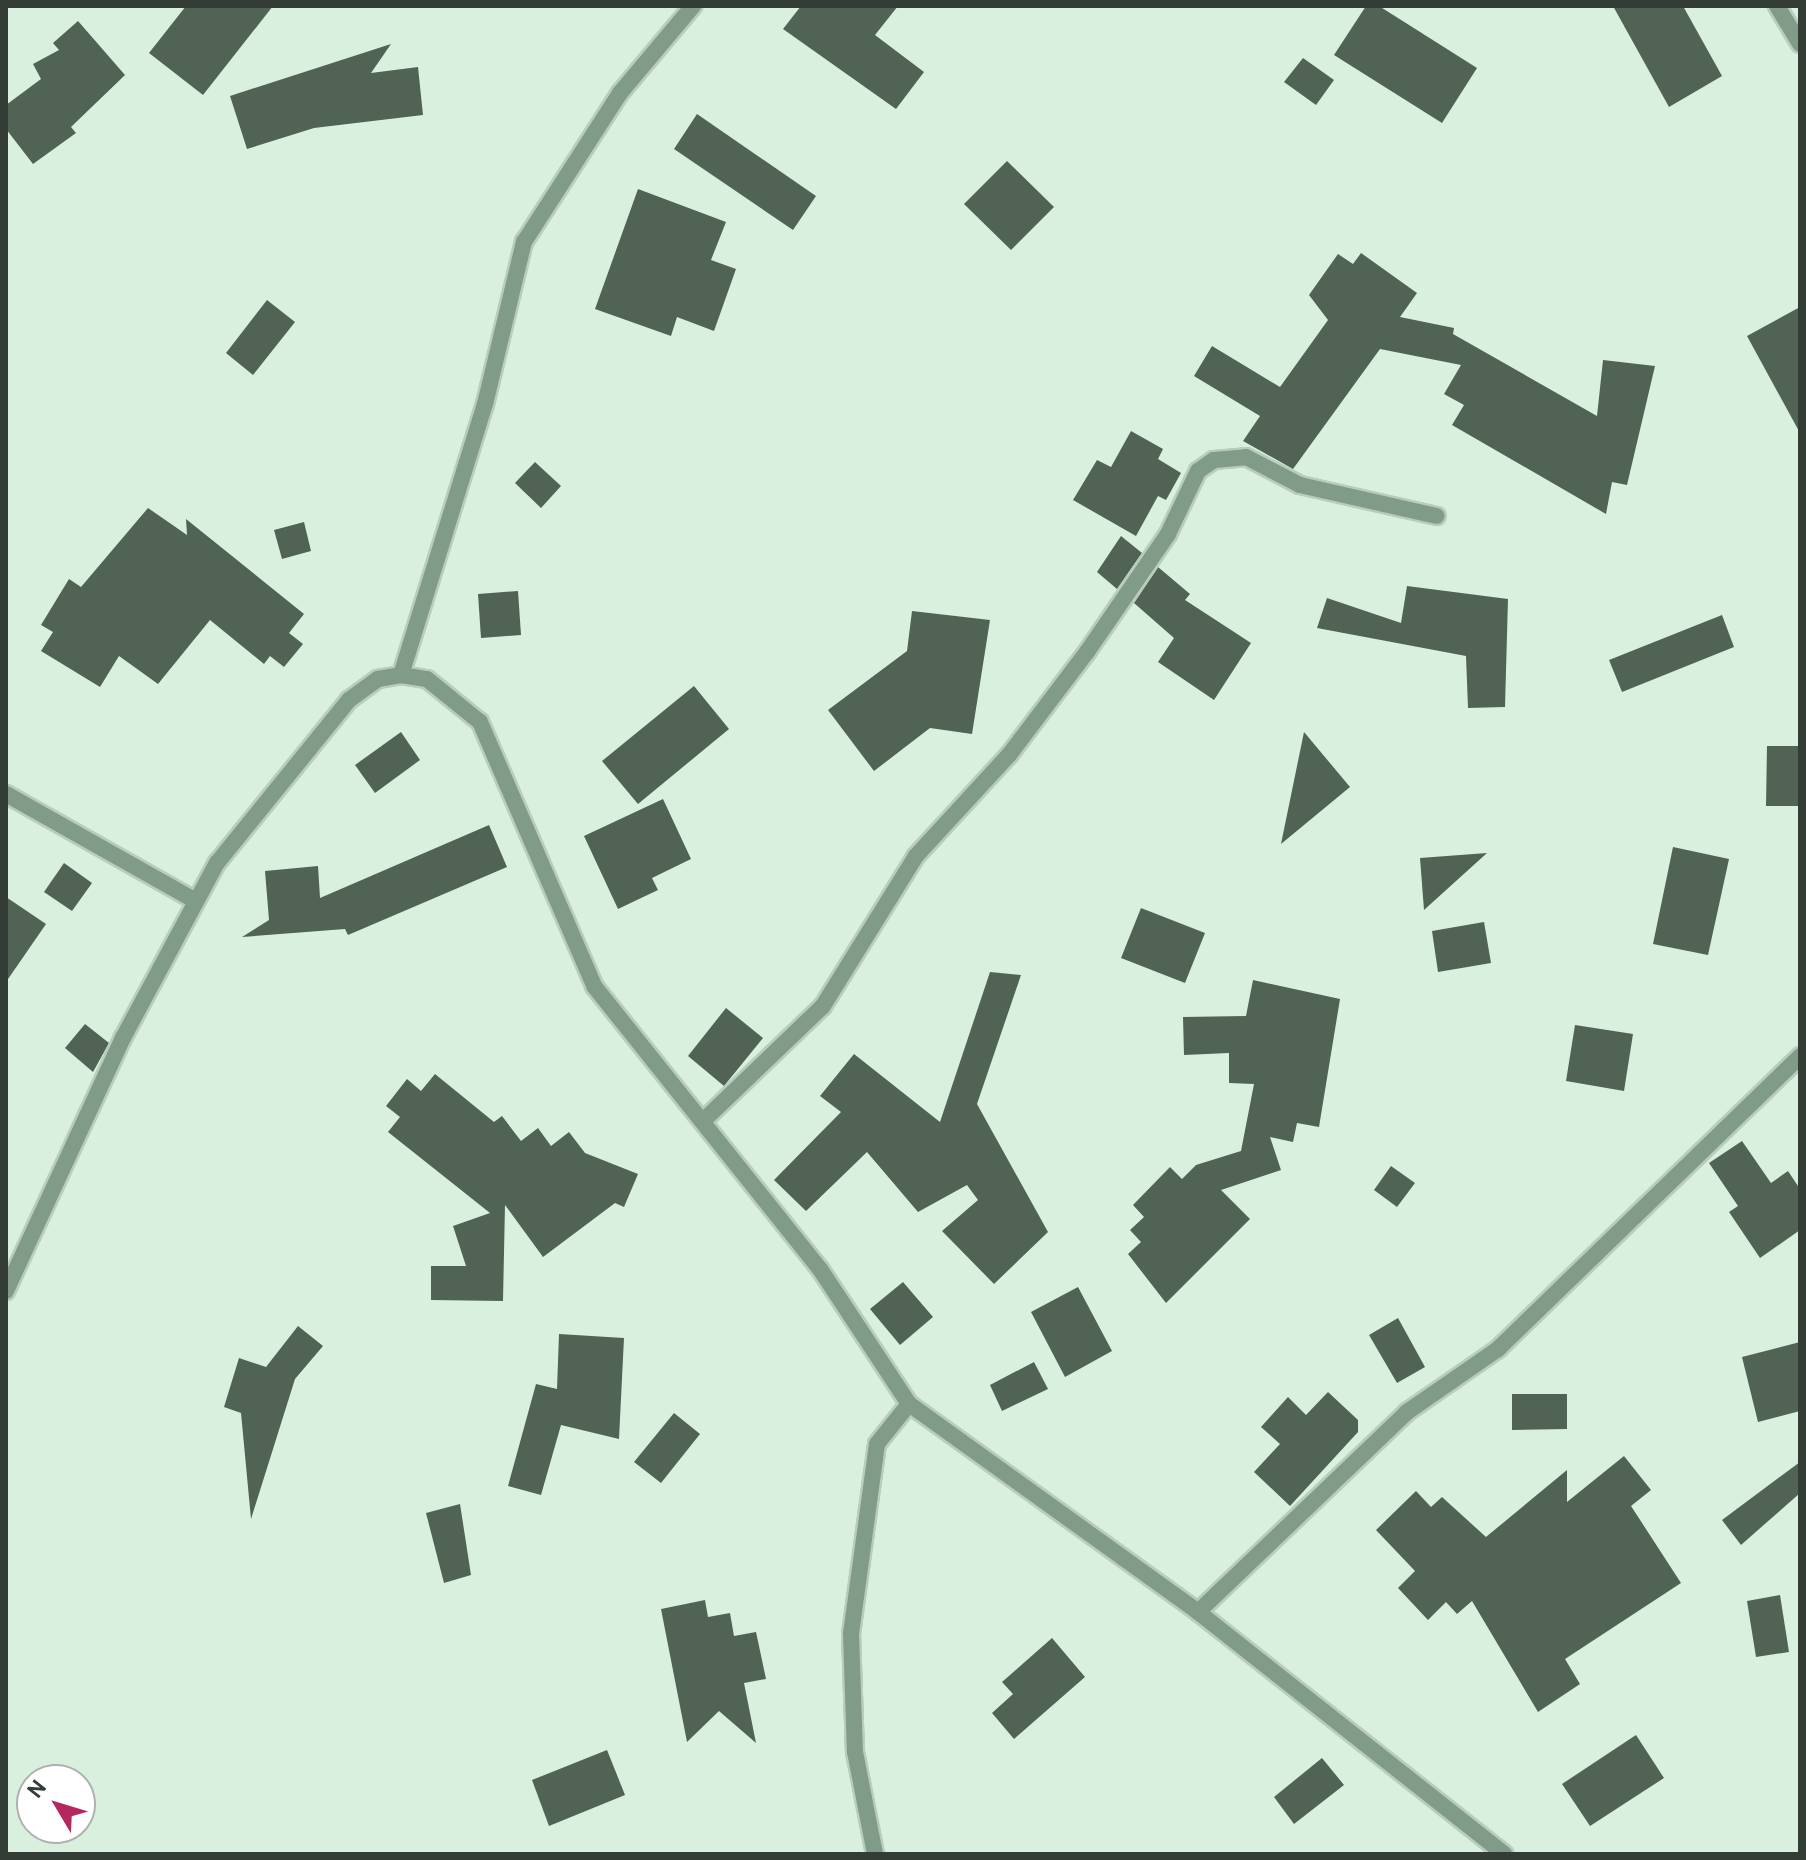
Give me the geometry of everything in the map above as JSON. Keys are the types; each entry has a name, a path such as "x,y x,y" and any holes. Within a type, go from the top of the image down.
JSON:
{"street":[{"path":"401,675 485,404 524,242 620,93 693,6"},
{"path":"1777,6 1800,44"},
{"path":"703,1121 823,1006 916,856 1009,755 1087,652 1168,534 1198,471 1214,460 1246,457 1300,485 1437,516"},
{"path":"6,1291 196,901 297,756 349,700 401,675 427,679 480,722 576,954 623,1026 820,1269 909,1404 1198,1612 1504,1854"},
{"path":"6,794 196,901"},
{"path":"1198,1612 1407,1412 1498,1349 1800,1056"},
{"path":"875,1854 855,1752 851,1633 877,1444 909,1404"}],"building":[{"path":"186,6 273,6 203,95 149,53"},
{"path":"801,6 898,6 875,35 924,72 896,109 783,29"},
{"path":"1366,6 1379,6 1477,68 1442,123 1334,55"},
{"path":"1613,6 1683,6 1722,76 1669,107"},
{"path":"78,21 125,75 71,127 76,133 33,164 6,129 6,105 41,79 33,64 59,50 53,43"},
{"path":"391,44 371,73 418,67 423,115 314,128 247,149 230,96"},
{"path":"1303,58 1334,80 1316,105 1284,82"},
{"path":"697,114 816,196 793,230 674,149"},
{"path":"1007,161 1054,207 1011,250 964,204"},
{"path":"638,189 726,222 711,260 736,269 714,331 677,317 671,336 595,309"},
{"path":"1361,253 1417,293 1400,317 1454,328 1453,334 1597,416 1603,360 1655,366 1627,485 1612,482 1606,514 1452,425 1464,405 1444,394 1461,365 1380,349 1293,469 1243,441 1260,416 1194,376 1212,346 1280,387 1328,320 1309,295 1338,254 1353,264"},
{"path":"267,300 295,322 253,375 226,353"},
{"path":"1800,307 1800,433 1747,336"},
{"path":"1131,431 1163,449 1158,459 1181,473 1166,500 1158,496 1136,536 1073,500 1097,460 1111,467"},
{"path":"535,462 561,486 541,508 515,483"},
{"path":"148,508 187,535 186,519 304,614 289,633 303,644 284,667 270,656 264,664 210,620 158,684 119,656 100,687 41,651 53,632 41,625 69,579 81,587"},
{"path":"304,522 311,551 282,559 274,530"},
{"path":"1121,536 1142,553 1117,589 1097,572"},
{"path":"1158,567 1190,594 1185,600 1251,643 1214,700 1158,662 1174,638 1134,603"},
{"path":"1407,586 1508,599 1505,707 1468,708 1466,656 1317,628 1327,598 1401,623"},
{"path":"518,591 521,635 481,638 478,594"},
{"path":"912,611 990,620 972,734 930,728 874,771 828,710 907,651"},
{"path":"1722,615 1734,647 1622,692 1609,660"},
{"path":"694,686 729,729 638,804 602,761"},
{"path":"401,732 420,760 375,793 355,765"},
{"path":"1304,732 1350,787 1281,844"},
{"path":"1767,746 1800,746 1800,806 1766,806"},
{"path":"663,799 691,859 652,878 658,890 618,909 584,836"},
{"path":"489,825 507,867 348,935 345,929 242,937 269,920 265,871 318,866 320,898"},
{"path":"1673,847 1729,859 1708,955 1653,944"},
{"path":"1487,853 1424,910 1420,858"},
{"path":"64,863 92,883 72,911 44,892"},
{"path":"6,897 46,924 6,982"},
{"path":"1141,908 1205,933 1185,983 1121,958"},
{"path":"1484,922 1491,963 1438,972 1432,931"},
{"path":"990,972 1021,975 977,1104 1048,1232 994,1284 942,1231 978,1200 967,1185 918,1212 867,1152 806,1211 774,1180 841,1112 820,1096 854,1054 940,1122"},
{"path":"1253,980 1340,999 1319,1127 1297,1123 1293,1142 1270,1137 1281,1170 1221,1190 1250,1219 1166,1303 1128,1254 1141,1242 1130,1230 1144,1217 1133,1205 1170,1167 1182,1179 1196,1165 1241,1151 1254,1084 1229,1083 1229,1053 1184,1055 1183,1017 1246,1016"},
{"path":"726,1008 763,1038 724,1086 688,1056"},
{"path":"85,1024 109,1043 93,1072 65,1048"},
{"path":"1575,1025 1633,1034 1624,1091 1566,1081"},
{"path":"435,1074 494,1122 502,1116 521,1141 538,1128 551,1146 569,1132 585,1153 638,1174 624,1207 615,1203 543,1257 505,1205 503,1301 431,1300 431,1266 466,1266 453,1226 490,1213 388,1132 400,1117 386,1106 407,1079 421,1091"},
{"path":"1742,1141 1771,1183 1788,1171 1800,1189 1800,1230 1760,1258 1729,1212 1738,1206 1709,1163"},
{"path":"1391,1166 1415,1183 1397,1207 1374,1190"},
{"path":"903,1282 933,1317 900,1345 870,1309"},
{"path":"1078,1287 1112,1351 1065,1377 1031,1312"},
{"path":"1398,1318 1425,1367 1397,1383 1369,1335"},
{"path":"298,1326 323,1346 295,1379 251,1519 241,1413 224,1407 239,1358 266,1367"},
{"path":"559,1334 624,1338 619,1439 561,1425 541,1495 508,1486 536,1384 557,1389"},
{"path":"1800,1342 1800,1411 1758,1422 1742,1357"},
{"path":"1034,1362 1048,1389 1002,1411 990,1385"},
{"path":"1328,1392 1358,1420 1358,1432 1290,1506 1254,1472 1280,1444 1261,1427 1288,1397 1306,1415"},
{"path":"1512,1394 1567,1394 1567,1429 1512,1430"},
{"path":"674,1413 700,1434 661,1483 634,1462"},
{"path":"1624,1456 1651,1490 1631,1506 1681,1583 1565,1659 1580,1684 1538,1712 1472,1601 1457,1614 1446,1602 1428,1620 1398,1588 1415,1571 1376,1530 1416,1491 1431,1507 1442,1497 1486,1537 1567,1470 1567,1502"},
{"path":"1800,1462 1800,1493 1741,1545 1722,1520"},
{"path":"460,1504 471,1575 444,1583 426,1513"},
{"path":"1780,1595 1789,1652 1756,1657 1747,1601"},
{"path":"705,1600 708,1617 730,1613 734,1636 756,1632 766,1679 744,1683 756,1743 719,1711 687,1742 661,1609"},
{"path":"1052,1638 1085,1677 1014,1739 992,1713 1013,1694 1002,1682"},
{"path":"1636,1735 1664,1778 1590,1826 1562,1784"},
{"path":"607,1750 625,1795 549,1826 532,1780"},
{"path":"1322,1758 1344,1785 1294,1824 1274,1797"}]}
